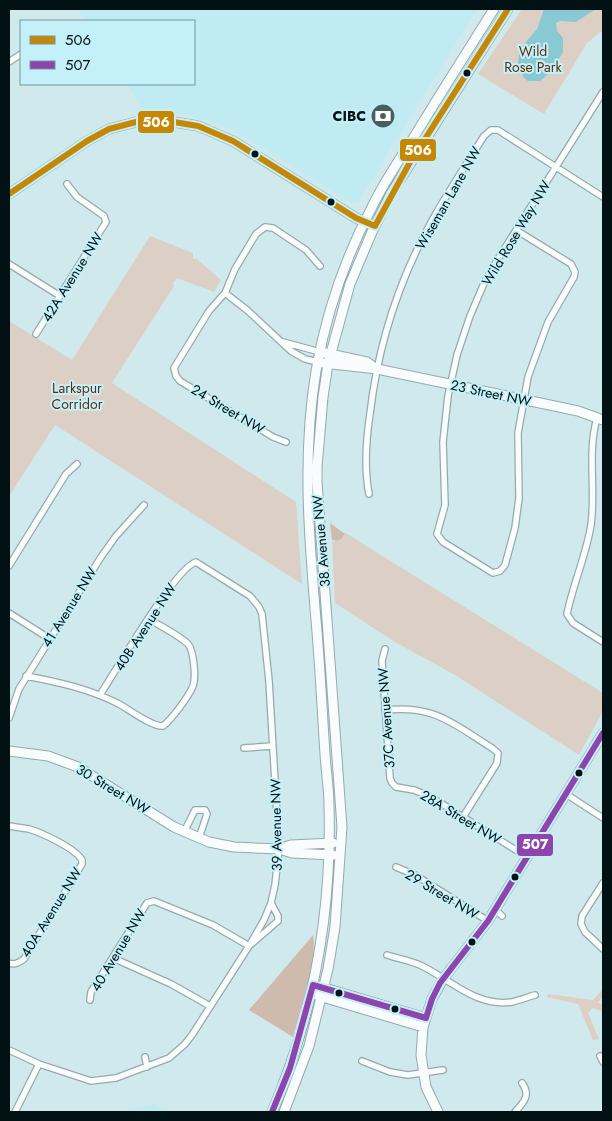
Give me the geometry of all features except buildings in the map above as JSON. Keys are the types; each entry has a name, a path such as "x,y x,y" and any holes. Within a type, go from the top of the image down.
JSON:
{"main road":[{"name":"38 Avenue NW","path":"272,1112 290,1068 312,989 323,928 328,855 329,806 310,554 308,501 308,447 320,352 343,270 364,222 389,176 494,9"},
{"name":"38 Avenue NW","path":"284,1112 309,1046 322,992 335,927 341,856 342,827 332,668 316,467 323,397 330,354 350,284 374,226 409,164 508,9"},
{"path":"10,191 92,138 110,129 136,122 174,122 198,126 233,142 364,222 374,226"},
{"name":"23 Street NW","path":"320,352 367,362 377,369"},
{"name":"23 Street NW","path":"318,362 377,369 578,412 600,419"},
{"path":"438,1112 426,1087 421,1055 424,1022 432,999 443,979 488,920 603,733"},
{"name":"30 Street NW","path":"9,751 48,756 78,767 184,832 198,838 226,846 279,849 292,853 341,856"},
{"name":"30 Street NW","path":"279,849 291,845 341,843"},
{"path":"312,989 424,1022"}],"street":[{"path":"9,62 20,55"},
{"name":"Wild Rose Way NW","path":"523,400 518,442 519,498 515,528 504,565 500,571 493,573 443,542 437,534 445,505 443,442 450,384 474,305 492,270 603,92"},
{"name":"Wiseman Lane NW","path":"369,494 366,480 371,402 377,369 393,310 412,262 434,217 487,133 492,130 498,130 603,198"},
{"name":"42A Avenue NW","path":"36,334 103,228 106,219 77,197 67,184"},
{"path":"225,293 238,262 258,231 263,228 270,227 301,246 320,266"},
{"path":"516,230 570,264 575,272 543,334 530,370 523,400"},
{"path":"9,264 60,296"},
{"name":"23 Street NW","path":"225,293 247,310 294,354 318,362"},
{"name":"24 Street NW","path":"225,293 209,311 177,363 174,371 176,376 180,381 273,437 286,442"},
{"name":"23 Street NW","path":"283,342 320,352"},
{"path":"600,419 592,446 591,523 584,560 567,614 573,623 603,642"},
{"path":"9,566 66,474 77,464"},
{"name":"41 Avenue NW","path":"9,718 16,695 26,676 104,552 144,505"},
{"name":"39 Avenue NW","path":"9,1050 39,1064 91,1082 116,1078 169,1058 185,1044 249,946 264,920 271,903 279,849 264,630 259,607 244,592 194,562"},
{"name":"40B Avenue NW","path":"100,695 174,581 194,562"},
{"path":"9,613 50,639"},
{"path":"26,676 73,686 100,695 134,712 152,724 163,726 194,684 192,656 188,645 149,619"},
{"name":"37C Avenue NW","path":"384,649 382,661 385,710 390,778 393,786"},
{"path":"385,710 410,708 435,714 492,748 498,754 497,763 463,817"},
{"path":"244,748 273,746"},
{"name":"28A Street NW","path":"393,786 426,794 527,857"},
{"path":"566,794 603,818"},
{"path":"184,832 195,810 205,810 207,814 198,838"},
{"name":"40A Avenue NW","path":"9,826 40,833 76,853 82,860 80,868 24,959 19,963 9,963"},
{"name":"29 Street NW","path":"396,868 415,875 488,920"},
{"path":"603,883 582,916 581,924 585,932 603,948"},
{"name":"40 Avenue NW","path":"90,1000 91,992 144,906 150,901 214,925 249,946"},
{"name":"39 Avenue NW","path":"249,946 278,921 278,916 271,903"},
{"path":"494,909 502,916"},
{"path":"387,955 418,964 468,994 487,1000 512,1002 535,994"},
{"path":"113,958 176,987 210,1006"},
{"path":"600,1056 603,1062"},
{"path":"144,1057 147,1067"},
{"path":"362,1061 390,1072 408,1074 443,1070"},
{"path":"15,1112 39,1064"},
{"path":"516,1112 527,1097 528,1091 522,1083"}],"shaded area":[{"path":"78,9 477,9 358,202 352,203 233,130 188,115 166,112 145,113 127,85 195,85 195,20 85,20"},
{"path":"544,9 596,9 576,22 560,21 556,23 557,31 563,38 563,52 556,68 540,81 528,81 524,78 518,64 519,54 521,48 537,29"},
{"path":"330,523 345,534 341,539 337,541 332,540"},
{"path":"313,935 314,946 311,972 293,1037 249,1010"},
{"path":"154,1104 169,1112 122,1112"}],"green space":[{"name":"Wild Rose Park","path":"522,9 603,9 603,30 587,43 544,114 478,74"},
{"name":"Larkspur Corridor","path":"150,236 193,253 193,259 197,259 221,280 214,292 177,278 173,283 174,286 112,383 296,502 302,584 55,425 9,496 9,321 72,360"},
{"path":"344,532 603,693 603,711 579,755 455,675 395,642 335,603 332,540 334,542 345,534"},
{"path":"603,989 603,997 598,1002 603,1005 603,1012 593,1008 588,1013 599,1039 593,1040 578,1004 547,997 548,994 593,1000"}],"transit line":[{"name":"506","path":"9,194 87,141 109,129 136,122 174,122 198,126 233,141 356,218 375,226 409,164 508,9"},
{"name":"507","path":"426,1018 440,983 488,921 603,733"},
{"name":"507","path":"313,985 426,1018"},
{"name":"507","path":"272,1112 290,1068 313,985"}],"place":[{"name":"CIBC","path":"383,116"}]}
